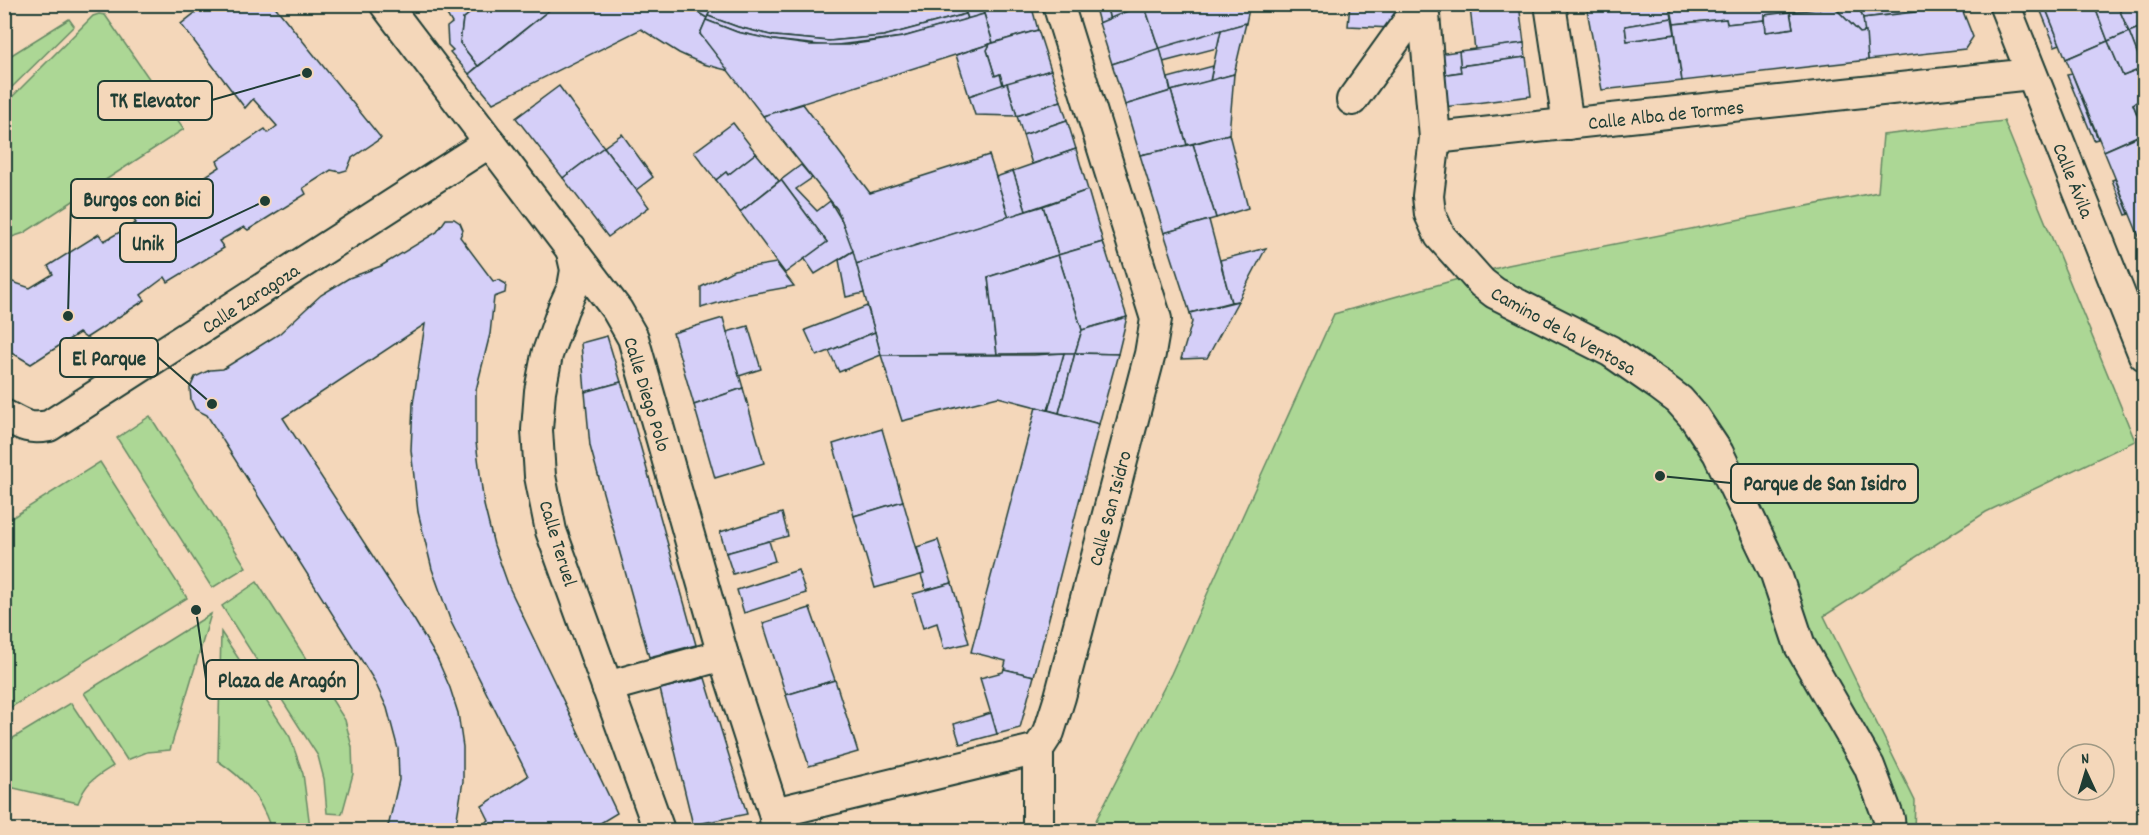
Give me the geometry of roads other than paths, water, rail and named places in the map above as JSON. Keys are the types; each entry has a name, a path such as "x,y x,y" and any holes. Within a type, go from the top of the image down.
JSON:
{"street":[{"name":"Calle Diego Polo","path":"385,4 617,310 633,338 723,656 776,822"},
{"name":"Calle San Isidro","path":"1038,749 1049,732 1060,697 1147,366 1156,319 1058,4"},
{"path":"1352,100 1422,4"},
{"path":"1422,4 1435,138"},
{"path":"1550,4 1568,124"},
{"name":"Calle Ávila","path":"2004,4 2145,355"},
{"name":"Calle Alba de Tormes","path":"1435,138 2031,74"},
{"name":"Camino de la Ventosa","path":"1435,138 1428,190 1430,213 1440,236 1482,283 1495,293 1610,351 1659,385 1679,400 1694,417 1718,453 1776,574 1800,646 1869,766 1889,819 1890,831"},
{"name":"Calle Zaragoza","path":"4,415 35,429 56,423 490,142"},
{"name":"Calle Teruel","path":"570,248 576,270 573,287 547,355 540,391 537,430 540,476 551,531 659,831"},
{"path":"607,687 723,656"},
{"path":"776,822 1038,749 1038,831"}],"place":[{"name":"TK Elevator","path":"307,73"},
{"name":"Unik","path":"265,201"},
{"name":"Burgos con Bici","path":"68,316"},
{"name":"El Parque","path":"212,404"},
{"name":"Parque de San Isidro","path":"1660,476"},
{"name":"Plaza de Aragón","path":"196,610"}]}
